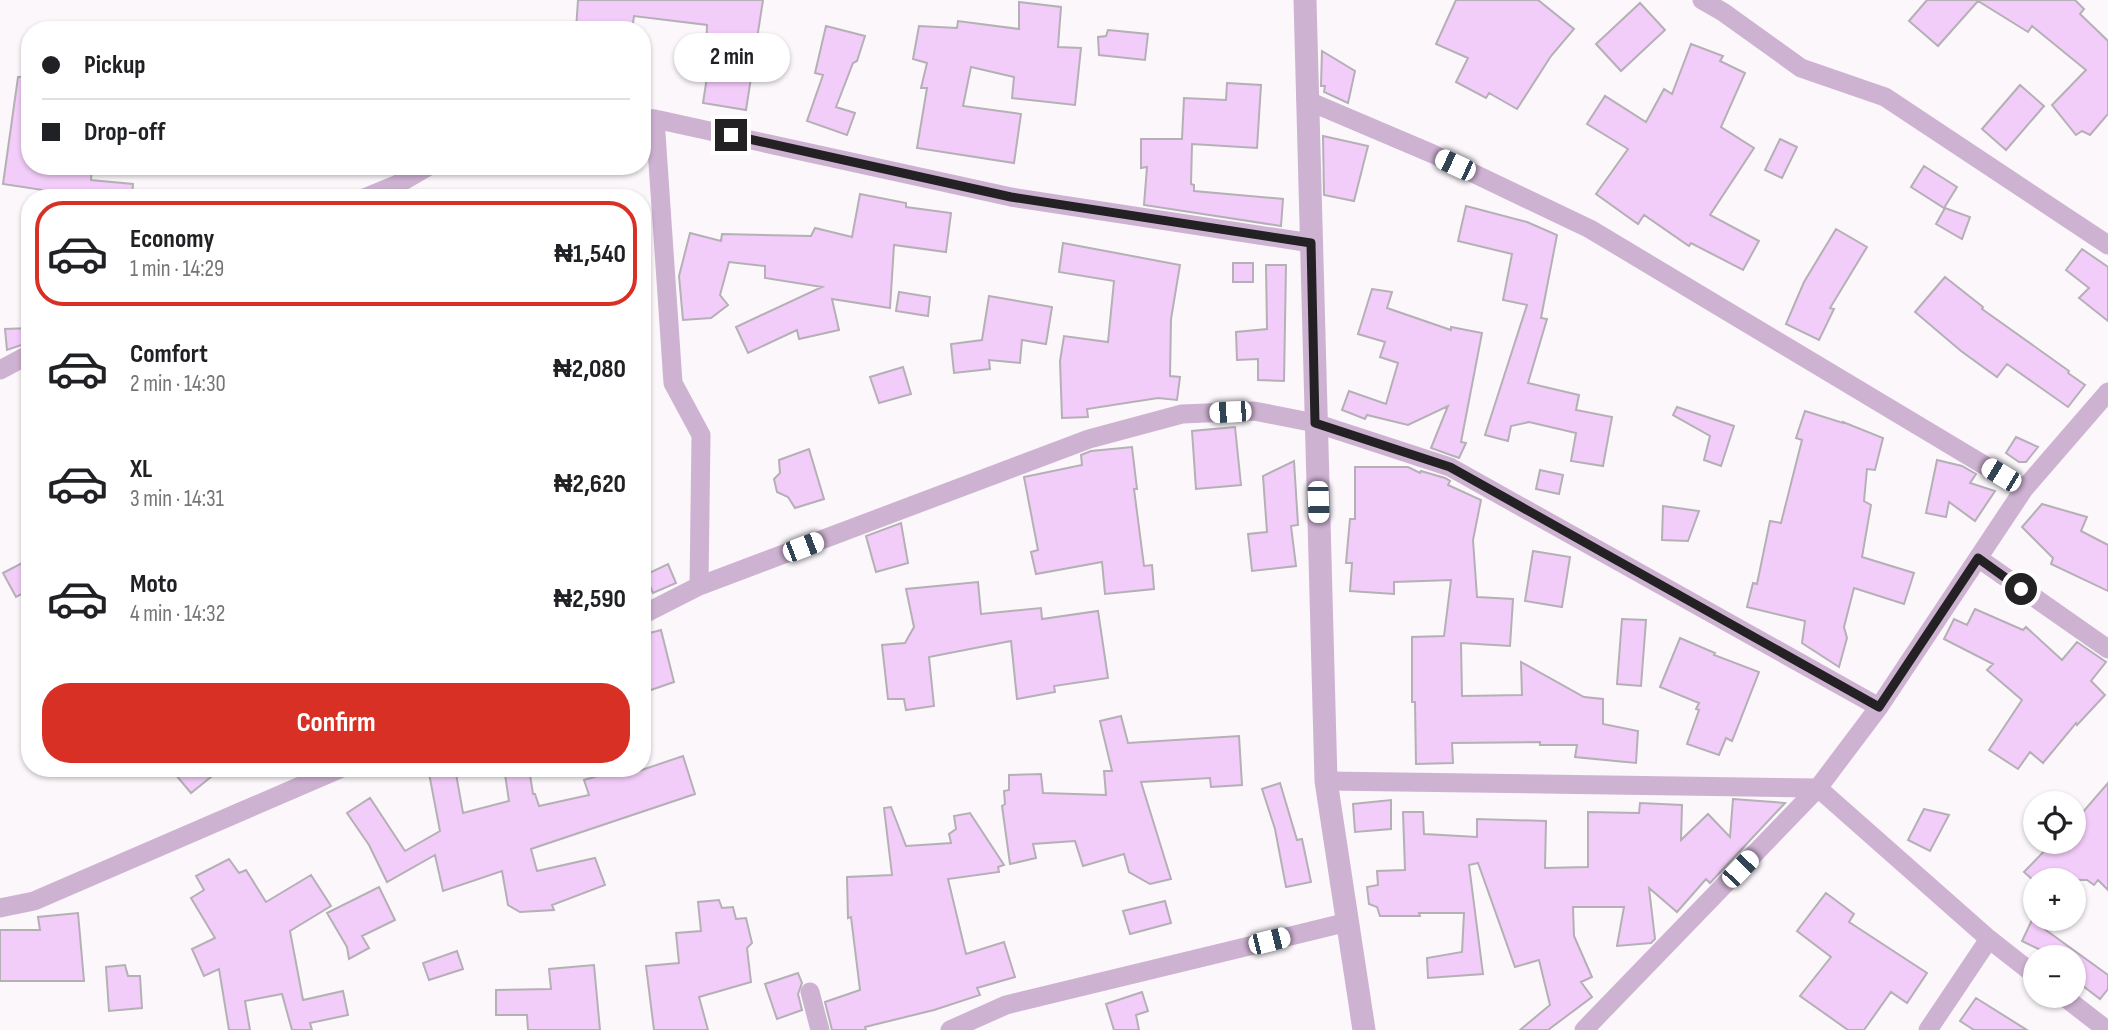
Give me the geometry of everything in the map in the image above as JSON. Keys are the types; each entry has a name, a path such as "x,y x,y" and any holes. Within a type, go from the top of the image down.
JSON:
{"street":[{"path":"1305,0 1326,781 1364,1030"},
{"path":"1703,0 1801,68 1885,97 2108,245"},
{"path":"1306,100 1433,154 1590,229 2024,489"},
{"path":"651,118 1011,197 1311,243"},
{"path":"651,140 673,383 701,435 699,586"},
{"path":"400,189 418,175"},
{"path":"0,370 21,359"},
{"path":"1584,1030 1818,788 1879,707 2024,489 2108,392"},
{"path":"651,610 699,586 1089,439 1182,414 1254,411 1315,423 1450,467 1879,707"},
{"path":"1978,558 2108,649"},
{"path":"0,908 34,901 321,777"},
{"path":"1326,781 1818,788 1989,939 2023,966"},
{"path":"950,1030 1006,1005 1348,922"},
{"path":"1928,1030 1989,939"},
{"path":"810,992 820,1030"},
{"path":"2079,1008 2107,1030"}],"building":[{"path":"578,0 763,0 746,110 703,103 711,51 706,51 707,25 634,16 633,21 577,21"},
{"path":"1456,0 1538,0 1574,29 1551,56 1517,109 1489,93 1486,98 1456,82 1468,58 1436,44"},
{"path":"1927,0 2075,0 2084,9 2080,14 2108,41 2108,114 2090,135 2082,131 2076,135 2052,105 2086,70 2032,26 2028,32 1978,1 1938,46 1909,21"},
{"path":"1019,2 1061,7 1058,47 1081,48 1075,105 1012,98 1014,77 971,67 963,106 1021,114 1014,163 917,148 927,88 921,88 927,63 913,59 919,26 957,28 958,21 1019,29"},
{"path":"1640,3 1665,30 1621,71 1596,44"},
{"path":"826,26 865,36 836,107 855,113 847,135 807,121 823,75 815,73"},
{"path":"1108,30 1148,34 1145,60 1099,55 1098,37 1106,36"},
{"path":"1691,44 1723,56 1720,61 1745,73 1721,127 1754,148 1710,215 1759,241 1743,270 1691,243 1689,246 1644,215 1638,224 1596,194 1628,149 1587,124 1605,96 1646,122 1664,89 1672,94"},
{"path":"1322,51 1355,71 1348,103 1324,92 1325,86 1321,86"},
{"path":"18,77 21,77 21,175 91,175 91,180 133,184 133,189 36,189 3,184"},
{"path":"1227,83 1261,85 1257,148 1192,144 1191,184 1194,185 1194,191 1283,199 1281,226 1144,205 1147,167 1141,168 1141,139 1182,139 1184,98 1226,100"},
{"path":"2020,85 2044,106 2006,150 1982,129"},
{"path":"1323,136 1368,146 1354,201 1324,195"},
{"path":"1780,139 1797,147 1782,178 1765,170"},
{"path":"1924,166 1957,187 1944,208 1911,187"},
{"path":"860,194 906,203 906,207 951,213 946,252 894,245 890,308 832,299 839,330 799,339 797,330 748,353 736,327 822,287 765,278 765,266 729,262 720,295 728,305 711,318 683,320 679,276 690,233 721,241 722,234 811,236 815,228 852,237"},
{"path":"1466,206 1527,222 1557,235 1541,318 1547,319 1528,383 1579,395 1576,410 1612,417 1603,466 1571,461 1576,433 1529,422 1511,426 1508,441 1485,435 1527,305 1503,300 1512,254 1458,241"},
{"path":"1945,208 1970,217 1962,239 1936,224"},
{"path":"1836,229 1867,247 1830,308 1834,309 1819,340 1786,324 1804,282"},
{"path":"1063,243 1180,265 1171,319 1170,376 1180,377 1177,400 1158,398 1087,409 1088,417 1062,418 1060,361 1064,336 1108,342 1114,281 1059,272"},
{"path":"2082,249 2108,267 2108,321 2079,298 2089,288 2066,270"},
{"path":"1233,263 1253,263 1253,282 1233,282"},
{"path":"1266,265 1286,265 1284,381 1258,380 1258,359 1237,360 1236,332 1267,329"},
{"path":"1945,277 1983,307 1982,309 2085,385 2068,407 2007,364 1997,377 1915,312"},
{"path":"1372,289 1392,292 1387,308 1451,330 1451,327 1482,333 1461,442 1466,443 1459,458 1431,448 1448,406 1408,425 1367,415 1365,419 1342,410 1349,391 1386,404 1398,363 1380,357 1385,342 1358,334"},
{"path":"899,292 930,297 928,316 896,311"},
{"path":"989,296 1052,307 1046,344 1022,340 1020,363 989,360 990,369 954,373 951,344 982,340"},
{"path":"21,328 21,345 7,350 5,329"},
{"path":"903,367 911,394 879,403 870,377"},
{"path":"1677,407 1734,426 1721,466 1704,460 1710,436 1673,415"},
{"path":"1805,411 1883,438 1875,470 1867,469 1864,501 1871,505 1862,557 1914,573 1904,604 1854,588 1844,627 1847,638 1839,667 1802,643 1805,621 1747,607 1753,583 1757,584 1770,521 1781,523 1802,440 1796,438"},
{"path":"1235,427 1241,485 1196,489 1192,431"},
{"path":"2016,437 2038,447 2026,462 2019,462 2006,453"},
{"path":"1132,447 1137,489 1134,489 1144,566 1152,565 1154,589 1105,594 1102,562 1036,574 1031,552 1038,550 1024,477 1082,465 1081,455 1091,451"},
{"path":"809,449 824,499 795,508 788,497 777,492 774,479 780,473 779,460"},
{"path":"1937,460 1962,466 1976,474 1970,483 1995,491 1975,521 1949,502 1946,517 1926,513"},
{"path":"1294,461 1298,525 1291,526 1296,566 1252,571 1248,534 1267,532 1263,476"},
{"path":"1355,467 1408,467 1420,473 1421,471 1445,478 1450,481 1448,485 1481,500 1473,540 1477,597 1513,599 1510,646 1461,643 1462,696 1522,695 1521,662 1584,697 1603,699 1603,724 1638,731 1636,763 1575,757 1577,745 1540,745 1540,742 1452,743 1453,763 1416,764 1412,637 1444,636 1451,580 1394,582 1394,594 1350,591 1352,563 1346,563 1350,519 1355,519"},
{"path":"1540,470 1563,475 1559,494 1536,489"},
{"path":"2042,504 2087,517 2081,531 2108,545 2108,591 2051,564 2053,558 2022,527"},
{"path":"1663,506 1699,511 1688,541 1662,540"},
{"path":"901,523 908,563 876,572 866,536"},
{"path":"1533,551 1570,557 1562,607 1525,601"},
{"path":"21,564 21,594 16,597 3,573"},
{"path":"668,564 676,583 653,593 651,572"},
{"path":"978,582 981,614 1041,608 1042,619 1098,611 1108,678 1054,686 1055,692 1017,699 1011,641 929,657 934,706 906,710 904,699 888,699 882,645 905,643 914,627 906,589"},
{"path":"1975,609 2023,630 2026,627 2062,660 2077,642 2106,662 2091,681 2105,695 2077,725 2076,723 2043,763 2030,752 2018,769 1989,750 2022,700 1987,670 1993,664 1944,639 1954,619 1967,625"},
{"path":"1622,619 1646,620 1641,686 1617,684"},
{"path":"661,630 674,682 651,690 651,633"},
{"path":"1680,638 1715,653 1714,655 1759,672 1732,741 1726,738 1719,755 1687,744 1699,703 1660,687"},
{"path":"1121,716 1128,743 1239,736 1242,785 1211,787 1210,778 1141,782 1171,879 1150,884 1129,872 1124,854 1083,866 1075,841 1033,844 1036,858 1010,864 1002,806 1005,804 1004,791 1009,790 1009,775 1041,774 1043,793 1106,795 1104,771 1112,771 1100,721"},
{"path":"683,756 695,794 531,849 537,871 595,858 605,885 552,905 554,910 520,912 508,905 502,871 443,891 435,855 387,882 369,845 347,813 370,798 405,851 440,831 430,777 457,777 463,813 509,801 505,777 530,777 533,794 539,806 589,795 584,780 594,777 651,777 651,767"},
{"path":"178,777 211,777 191,793"},
{"path":"1280,783 1297,840 1302,839 1311,882 1286,887 1275,829 1262,789"},
{"path":"2108,783 2108,890 2098,880 2094,885 2086,880 2086,868 2028,868 2041,854 2086,854 2086,809"},
{"path":"1733,799 1785,803 1710,883 1706,879 1677,912 1649,888 1655,939 1651,943 1617,946 1624,907 1573,907 1574,936 1592,977 1581,982 1592,997 1548,1030 1520,1030 1550,1005 1539,960 1515,967 1478,863 1469,865 1483,974 1428,978 1427,958 1462,952 1464,913 1380,916 1377,907 1369,904 1367,887 1378,885 1377,871 1405,870 1403,812 1423,812 1424,834 1477,837 1477,819 1546,821 1545,868 1588,867 1588,812 1639,813 1640,803 1682,805 1681,840 1708,814 1730,837"},
{"path":"1391,800 1391,829 1355,832 1353,804"},
{"path":"891,807 906,846 951,843 949,834 956,829 954,816 970,813 1004,865 998,867 999,872 948,879 966,954 1004,942 1015,977 977,988 980,995 934,1010 865,1027 866,1030 832,1030 825,1002 860,990 851,917 848,918 847,877 892,875 884,808"},
{"path":"1924,809 1949,815 1930,851 1908,840"},
{"path":"229,859 239,873 246,870 266,902 311,875 331,906 290,931 303,1000 343,991 348,1015 310,1023 312,1030 292,1030 282,994 245,1001 250,1030 229,1030 219,969 204,976 192,949 215,938 191,898 204,890 196,876"},
{"path":"379,887 395,920 362,936 369,948 349,959 347,947 327,913"},
{"path":"1826,893 1854,914 1849,922 1927,973 1907,1003 1891,992 1864,1030 1848,1030 1800,996 1831,957 1797,931"},
{"path":"719,900 722,908 733,907 736,919 746,918 752,943 747,948 751,982 699,997 708,1030 654,1030 646,966 679,963 676,933 701,931 698,902"},
{"path":"1165,901 1171,923 1130,934 1123,911"},
{"path":"78,913 84,981 0,981 0,930 40,930 38,917"},
{"path":"2027,931 2047,931 2067,945 2030,945 2022,941"},
{"path":"457,951 463,969 429,980 423,963"},
{"path":"2086,959 2108,975 2108,989 2100,999 2086,988"},
{"path":"125,965 128,976 140,976 142,1008 109,1011 106,967"},
{"path":"594,965 600,1030 528,1030 527,1015 496,1015 496,990 551,989 549,969"},
{"path":"798,973 802,983 798,994 802,1010 777,1019 765,984"},
{"path":"1142,992 1148,1011 1136,1015 1139,1030 1114,1030 1106,1004"},
{"path":"1976,998 2027,1030 1974,1030 1960,1021"}],"route":[{"path":"731,135 1011,197 1311,243 1315,423 1450,467 1879,707 1978,558 2021,589"}]}
